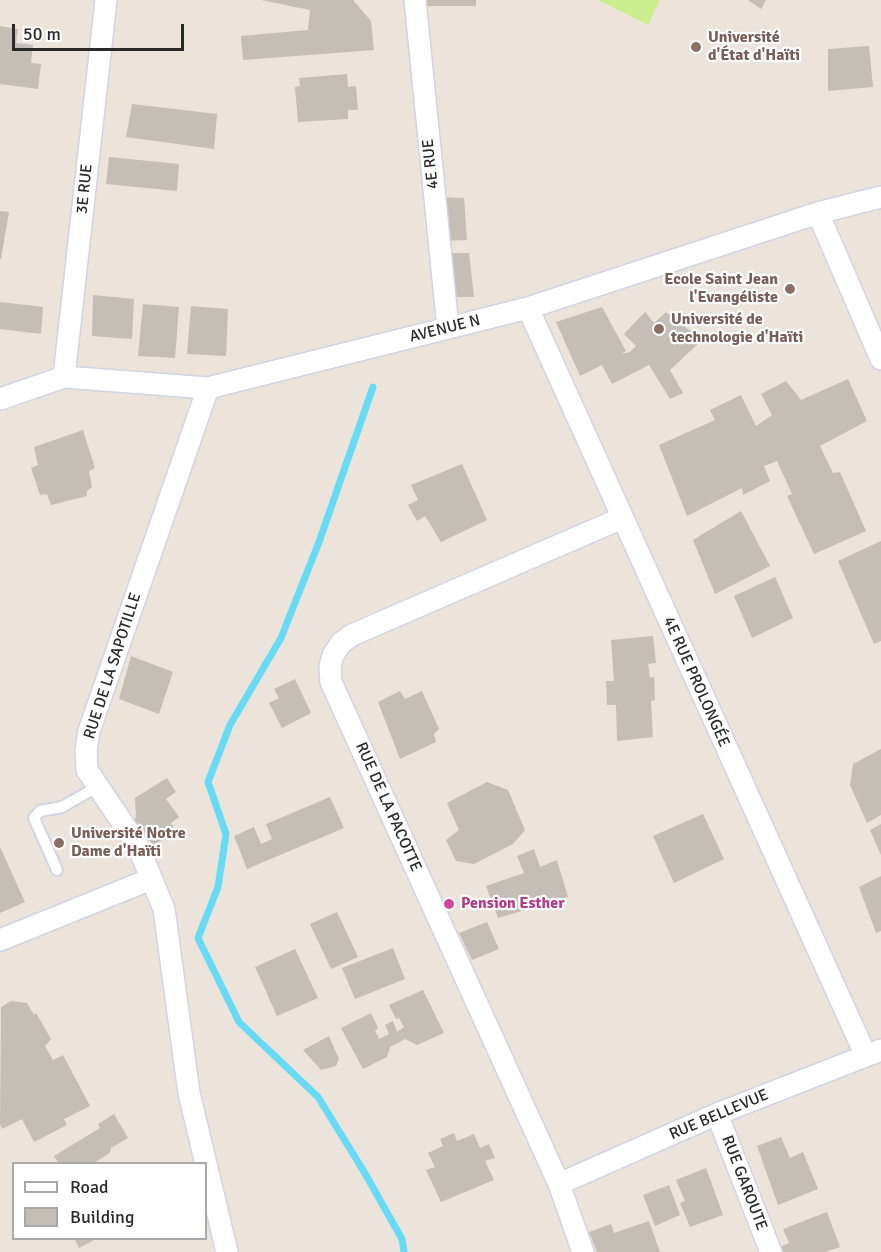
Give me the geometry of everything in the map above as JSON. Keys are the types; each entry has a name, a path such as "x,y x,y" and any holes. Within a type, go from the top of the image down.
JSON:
{"street":[{"name":"3E RUE","path":"64,377 106,0"},
{"name":"4E RUE","path":"415,0 448,328"},
{"name":"AVENUE N","path":"0,399 64,377 208,388 528,308 818,213 881,197"},
{"path":"818,213 881,359"},
{"name":"4E RUE PROLONGÉE","path":"528,308 622,518 873,1053"},
{"name":"RUE DE LA SAPOTILLE","path":"205,1162 189,1093 164,909 138,846 87,770 86,750 89,731 208,388"},
{"name":"RUE DE LA PACOTTE","path":"583,1252 559,1184 331,682 330,667 333,655 340,643 352,635 622,518"},
{"path":"0,940 151,879"},
{"name":"RUE BELLEVUE","path":"559,1184 717,1114 873,1053"},
{"name":"RUE GAROUTE","path":"717,1114 771,1252"},
{"name":"RUE DE LA SAPOTILLE","path":"207,1168 227,1252"}],"lane":[{"path":"57,870 34,818 40,812 62,807 97,787"}],"green space":[{"path":"598,0 660,0 648,25"}],"building":[{"path":"261,0 353,0 371,21 374,50 243,60 241,36 308,30 310,10"},
{"path":"419,0 476,0 476,6 419,6"},
{"path":"748,0 766,0 761,9"},
{"path":"0,26 18,29 16,43 33,45 31,63 41,64 38,89 0,84"},
{"path":"869,46 873,87 828,91 828,49"},
{"path":"347,74 348,87 356,86 358,110 348,110 348,119 298,122 295,87 300,86 299,78"},
{"path":"132,104 217,114 214,149 126,137"},
{"path":"109,157 179,164 177,191 106,184"},
{"path":"437,197 464,198 467,240 440,241"},
{"path":"0,211 9,212 1,259 0,259"},
{"path":"442,253 469,253 474,297 446,297"},
{"path":"93,295 134,299 132,339 92,336"},
{"path":"0,302 43,307 41,334 0,329"},
{"path":"143,304 179,307 175,358 138,356"},
{"path":"191,306 228,309 226,356 187,354"},
{"path":"602,307 626,351 621,354 630,352 636,346 624,334 645,312 654,323 666,312 702,340 670,370 683,393 670,399 649,365 612,384 602,365 580,376 556,322"},
{"path":"848,379 867,421 820,446 833,473 840,472 866,531 814,554 787,496 792,494 777,461 764,466 770,481 743,495 742,488 687,516 659,445 715,420 710,410 741,395 756,426 772,415 761,394 786,381 801,400"},
{"path":"83,430 95,468 89,471 92,487 87,491 87,496 51,505 47,494 40,495 31,468 38,465 34,447"},
{"path":"462,464 487,520 441,542 425,516 417,521 408,505 418,500 411,485"},
{"path":"741,511 770,566 715,594 693,540"},
{"path":"881,541 881,641 874,644 838,561"},
{"path":"775,577 793,618 752,638 734,596"},
{"path":"653,636 656,663 648,664 650,678 654,676 655,700 651,701 653,737 617,741 616,705 607,705 606,681 614,681 611,640"},
{"path":"131,656 173,672 159,714 119,699"},
{"path":"295,679 311,713 282,728 269,703 279,698 274,689"},
{"path":"400,691 405,699 422,691 439,729 434,734 436,742 400,759 378,702"},
{"path":"881,749 881,815 867,823 850,785 853,764"},
{"path":"167,778 176,792 166,799 179,817 171,823 177,832 153,845 132,820 136,818 135,798"},
{"path":"487,782 508,790 525,830 513,844 474,864 456,861 446,840 459,830 447,803"},
{"path":"330,797 344,828 247,869 234,836 254,827 261,844 272,839 266,824"},
{"path":"703,814 724,859 674,883 653,836"},
{"path":"881,824 881,855 870,830"},
{"path":"0,847 25,902 0,913"},
{"path":"534,849 540,867 557,860 568,897 498,918 486,886 524,873 517,856"},
{"path":"881,876 881,931 876,933 859,887"},
{"path":"337,912 358,957 331,969 310,924"},
{"path":"487,922 499,949 472,960 459,933"},
{"path":"393,948 405,979 355,999 342,968"},
{"path":"295,949 318,998 277,1016 255,967"},
{"path":"423,990 444,1033 417,1045 405,1039 390,1047 387,1057 363,1069 341,1028 371,1013 378,1028 375,1031 379,1039 389,1034 385,1025 393,1021 397,1032 404,1027 399,1018 396,1019 389,1005"},
{"path":"11,1001 27,1003 34,1015 36,1013 51,1039 45,1046 53,1060 63,1055 90,1106 64,1119 67,1125 34,1142 22,1119 2,1129 0,1124 1,1007"},
{"path":"329,1036 339,1059 336,1066 321,1070 303,1050"},
{"path":"114,1114 128,1138 111,1148 110,1153 95,1162 58,1162 54,1156 100,1128 98,1124"},
{"path":"454,1133 457,1141 474,1134 480,1148 489,1144 495,1158 485,1161 494,1180 441,1202 426,1170 435,1167 428,1153 443,1146 440,1139"},
{"path":"781,1137 790,1158 803,1152 818,1189 778,1205 757,1146"},
{"path":"706,1168 723,1215 690,1227 680,1203 685,1201 676,1180"},
{"path":"669,1185 680,1215 655,1226 643,1195"},
{"path":"827,1212 840,1247 825,1252 780,1252 778,1248 789,1243 783,1229"},
{"path":"649,1221 660,1252 597,1252 589,1232 611,1224 614,1233"},
{"path":"75,1240 94,1240 79,1248"}],"waterway":[{"path":"373,387 319,542 281,638 230,725 208,782 226,834 218,887 198,938 239,1022 318,1097 402,1239 404,1252"}],"place":[{"name":"Université d'État d'Haïti","path":"696,47"},
{"name":"Ecole Saint Jean l'Evangéliste","path":"790,289"},
{"name":"Université de technologie d'Haïti","path":"659,329"},
{"name":"Université Notre Dame d'Haïti","path":"59,843"},
{"name":"Pension Esther","path":"449,904"}]}
